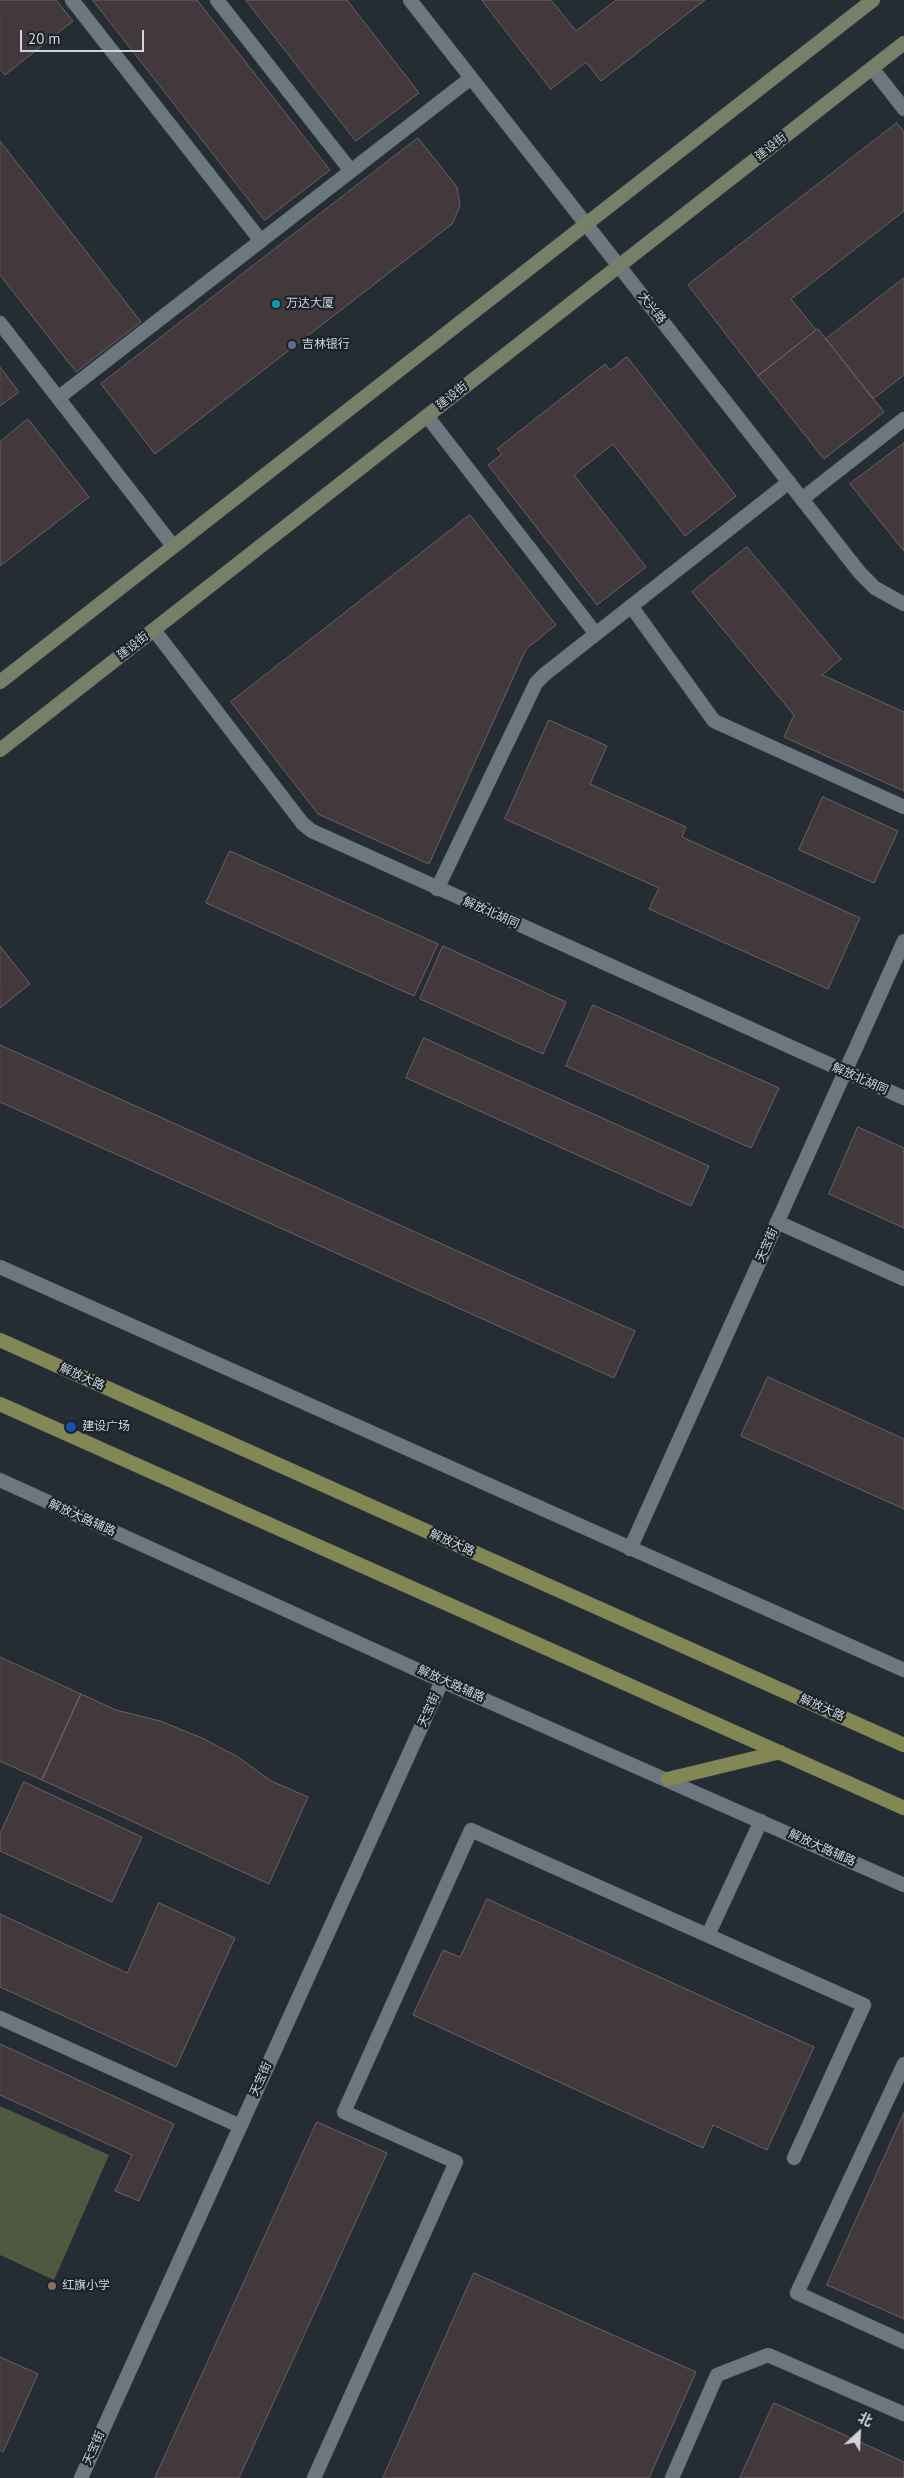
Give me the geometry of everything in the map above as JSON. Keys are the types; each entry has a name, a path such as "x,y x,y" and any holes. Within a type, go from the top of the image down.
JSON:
{"main road":[{"path":"0,682 873,0"},
{"name":"建设街","path":"0,750 904,43"},
{"name":"解放大路","path":"0,1340 904,1745"},
{"path":"0,1404 904,1808"},
{"path":"668,1779 780,1752"}],"street":[{"path":"72,0 261,241"},
{"path":"217,0 351,171"},
{"name":"大兴路","path":"410,0 870,583 904,604"},
{"path":"872,68 904,109"},
{"path":"58,398 471,78"},
{"path":"0,323 173,546"},
{"path":"427,416 596,634"},
{"path":"802,498 904,419"},
{"path":"437,889 536,683 789,482"},
{"path":"631,606 714,721 904,807"},
{"name":"解放北胡同","path":"154,630 303,824 322,837 904,1098"},
{"name":"天宝街","path":"630,1549 903,943"},
{"path":"777,1222 904,1279"},
{"path":"0,1267 904,1670"},
{"name":"解放大路辅路","path":"0,1480 442,1681 668,1779 904,1885"},
{"name":"天宝街","path":"81,2478 442,1681"},
{"path":"708,1936 761,1821"},
{"path":"314,2478 456,2162 344,2112 471,1830 864,2005 794,2158"},
{"path":"0,2018 240,2126"},
{"path":"904,2064 797,2293 904,2342"},
{"path":"672,2478 717,2374 768,2355 904,2414"}],"green space":[{"path":"0,2106 109,2155 54,2280 0,2255"}],"building":[{"path":"0,0 56,0 73,21 5,75 0,69"},
{"path":"93,0 197,0 330,170 265,220"},
{"path":"246,0 347,0 419,93 356,141"},
{"path":"482,0 551,0 576,31 616,0 705,0 601,81 586,62 551,89"},
{"path":"897,123 904,132 904,211 791,299 816,330 758,376 688,285"},
{"name":"万达大厦","path":"418,138 457,187 460,206 452,224 155,454 101,384"},
{"path":"0,141 141,322 76,372 0,275"},
{"path":"904,278 904,375 873,399 826,339"},
{"path":"818,329 884,412 824,459 758,376"},
{"path":"627,357 736,496 685,536 613,444 574,475 646,567 597,605 488,465 502,454 497,449 605,364 610,370"},
{"path":"0,367 19,392 0,406"},
{"path":"28,419 89,497 0,566 0,442"},
{"path":"904,443 904,551 850,484"},
{"path":"470,515 556,625 526,649 429,864 318,814 231,702"},
{"path":"747,547 841,659 822,675 904,712 904,791 784,737 794,715 692,592"},
{"path":"549,720 607,746 590,784 686,827 682,837 860,918 828,989 649,909 659,888 505,819"},
{"path":"823,797 898,831 874,883 799,850"},
{"path":"230,851 438,944 414,996 206,903"},
{"path":"0,946 30,984 0,1008"},
{"path":"443,946 566,1002 543,1054 420,999"},
{"path":"593,1005 779,1088 751,1148 566,1066"},
{"path":"424,1038 709,1166 691,1206 406,1078"},
{"path":"0,1045 635,1331 614,1378 0,1102"},
{"path":"858,1127 904,1148 904,1228 829,1194"},
{"path":"768,1377 904,1439 904,1509 741,1436"},
{"path":"0,1657 81,1694 42,1780 0,1761"},
{"path":"81,1694 116,1710 160,1721 202,1738 238,1757 271,1781 308,1797 269,1884 42,1780"},
{"path":"24,1782 142,1837 112,1902 0,1851 0,1834"},
{"path":"487,1899 814,2047 767,2150 713,2125 703,2148 413,2015 443,1950 460,1957"},
{"path":"159,1903 235,1938 176,2067 0,1987 0,1914 127,1973"},
{"path":"0,2044 174,2124 139,2201 115,2191 132,2155 0,2095"},
{"path":"904,2113 904,2319 827,2285"},
{"path":"317,2122 387,2153 239,2478 155,2478"},
{"path":"474,2273 696,2372 649,2478 383,2478"},
{"path":"0,2357 38,2374 3,2452 0,2450"},
{"path":"774,2403 904,2462 904,2478 740,2478"}],"place":[{"name":"万达大厦","path":"276,304"},
{"name":"吉林银行","path":"292,345"},
{"name":"建设广场","path":"71,1427"},
{"name":"红旗小学","path":"52,2286"}]}
